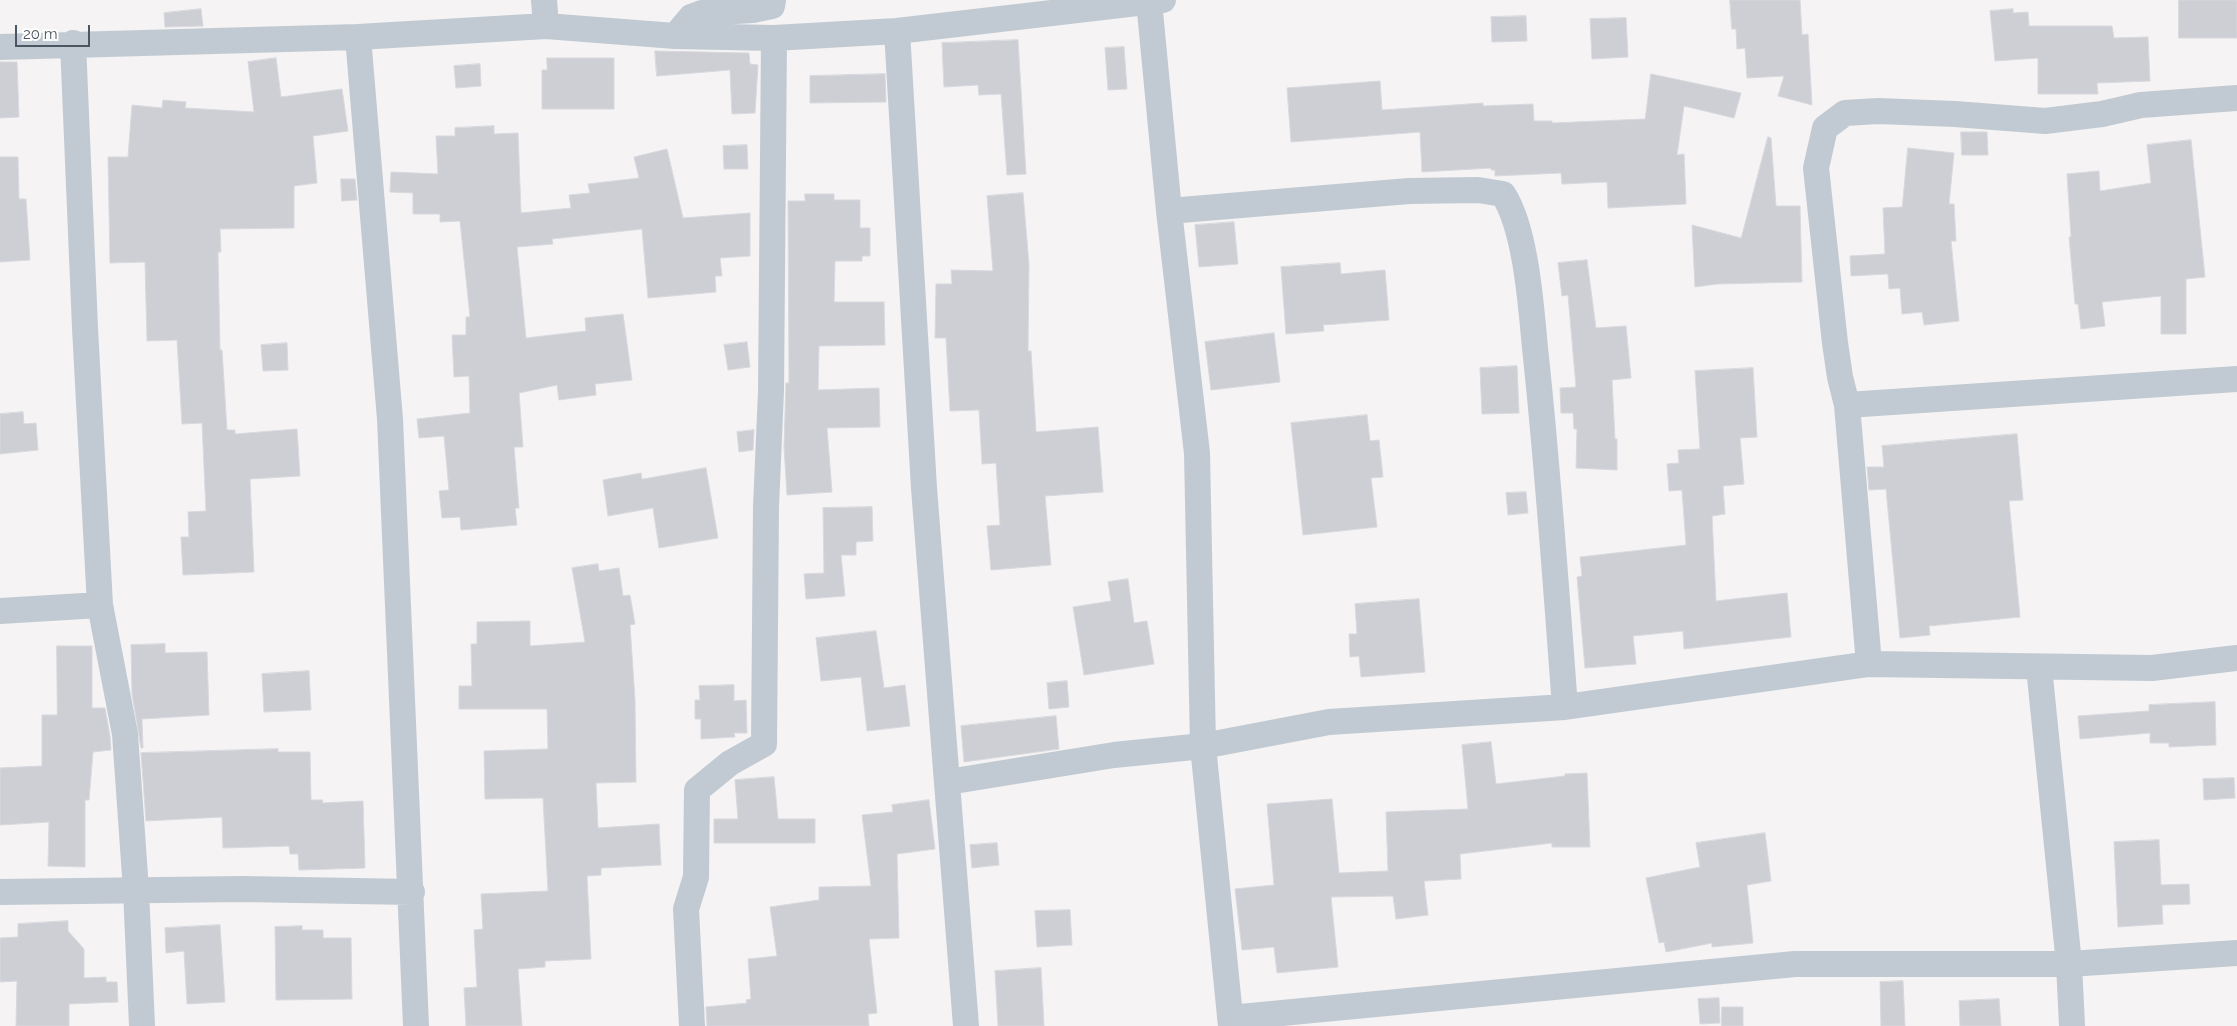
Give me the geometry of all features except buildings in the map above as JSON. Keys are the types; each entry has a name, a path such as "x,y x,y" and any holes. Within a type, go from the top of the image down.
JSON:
{"street":[{"path":"544,0 546,26"},
{"path":"675,36 691,17 702,13 753,10 772,6 773,0"},
{"path":"0,47 73,43 358,37 546,26 675,36 774,38 898,31 1163,0"},
{"path":"1149,1 1169,211 1197,453 1203,746 1230,1022 1795,964 2069,964 2237,953"},
{"path":"898,31 924,488 966,1026"},
{"path":"358,37 390,419 412,892 416,1026"},
{"path":"692,1026 686,909 696,877 697,790 730,763 764,744 766,507 771,391 774,38"},
{"path":"73,43 85,328 100,605 125,734 136,890 142,1026"},
{"path":"1868,664 1847,405 1838,360 1816,168 1825,128 1845,113 1878,112 2045,120 2102,114 2141,105 2237,98"},
{"path":"1169,211 1409,191 1478,190 1503,194 1512,208 1528,276 1546,447 1565,707"},
{"path":"1847,405 2237,379"},
{"path":"0,611 100,605"},
{"path":"948,782 1114,755 1203,746 1329,722 1565,707 1868,664 2152,668 2237,658"},
{"path":"2039,667 2069,964 2072,1026"},
{"path":"0,892 136,890 412,892"}]}
